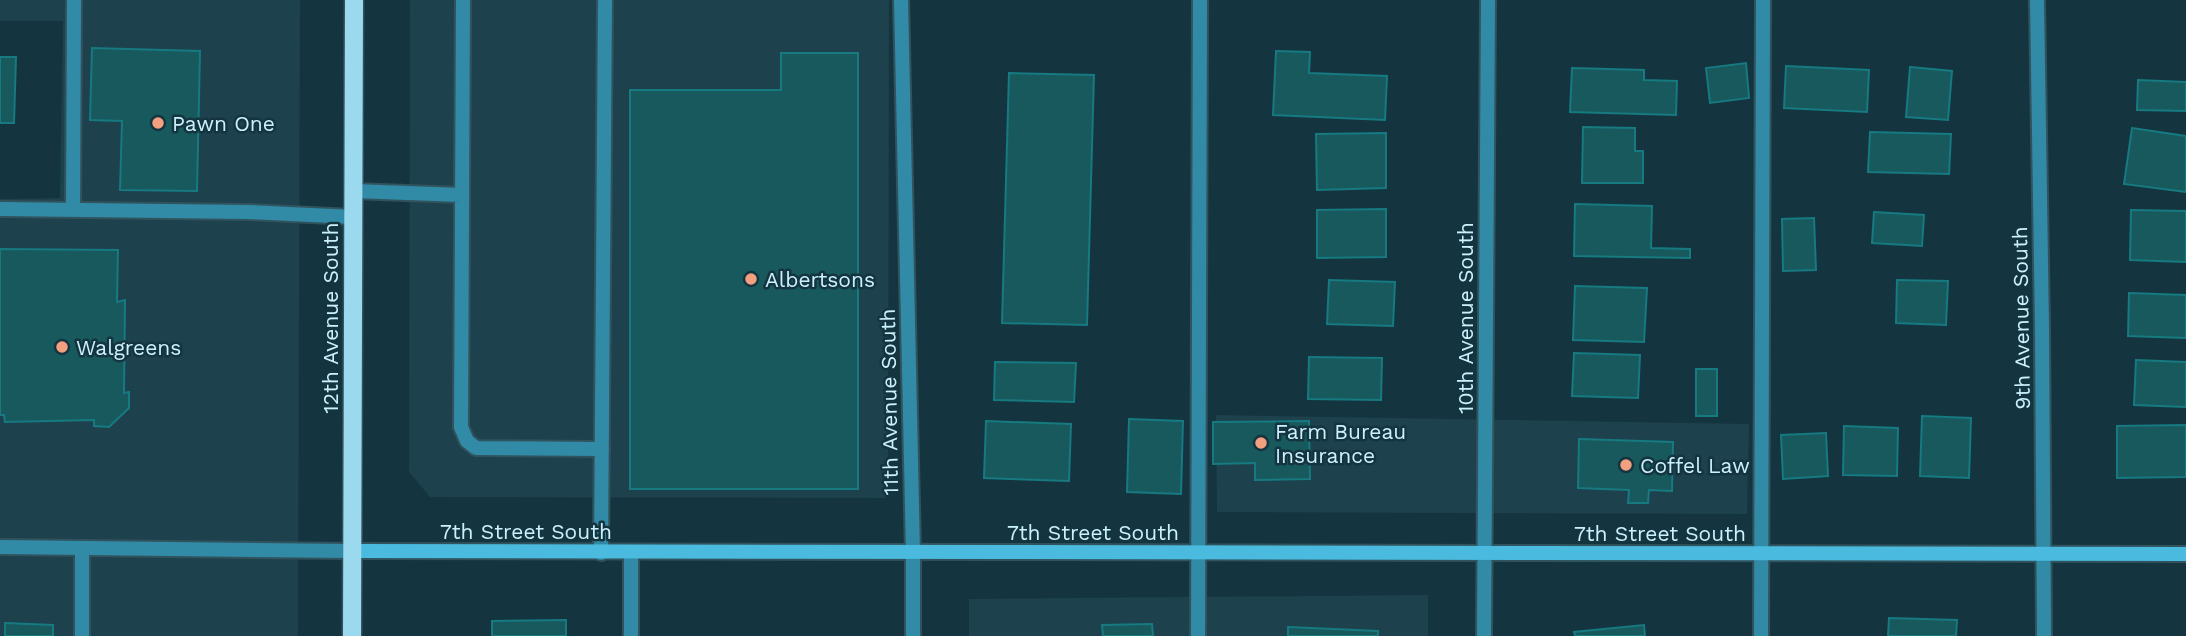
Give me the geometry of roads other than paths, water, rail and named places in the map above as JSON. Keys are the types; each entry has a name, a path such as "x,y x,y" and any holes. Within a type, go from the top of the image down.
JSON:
{"main road":[{"name":"12th Avenue South","path":"352,636 354,0"},
{"name":"7th Street South","path":"352,551 2186,554"}],"street":[{"path":"73,209 74,0"},
{"path":"463,0 461,427 467,441 476,448 602,449"},
{"path":"601,552 605,0"},
{"name":"11th Avenue South","path":"901,0 913,636"},
{"path":"1198,636 1200,0"},
{"name":"10th Avenue South","path":"1484,636 1488,0"},
{"path":"1761,636 1763,0"},
{"name":"9th Avenue South","path":"2037,0 2044,636"},
{"path":"353,191 462,195"},
{"path":"0,209 353,217"},
{"name":"7th Street South","path":"0,547 352,551"},
{"path":"82,550 82,636"},
{"path":"631,552 631,636"}],"place":[{"name":"Pawn One","path":"158,123"},
{"name":"Albertsons","path":"751,279"},
{"name":"Walgreens","path":"62,347"},
{"name":"Farm Bureau Insurance","path":"1261,443"},
{"name":"Coffel Law","path":"1626,465"}]}
